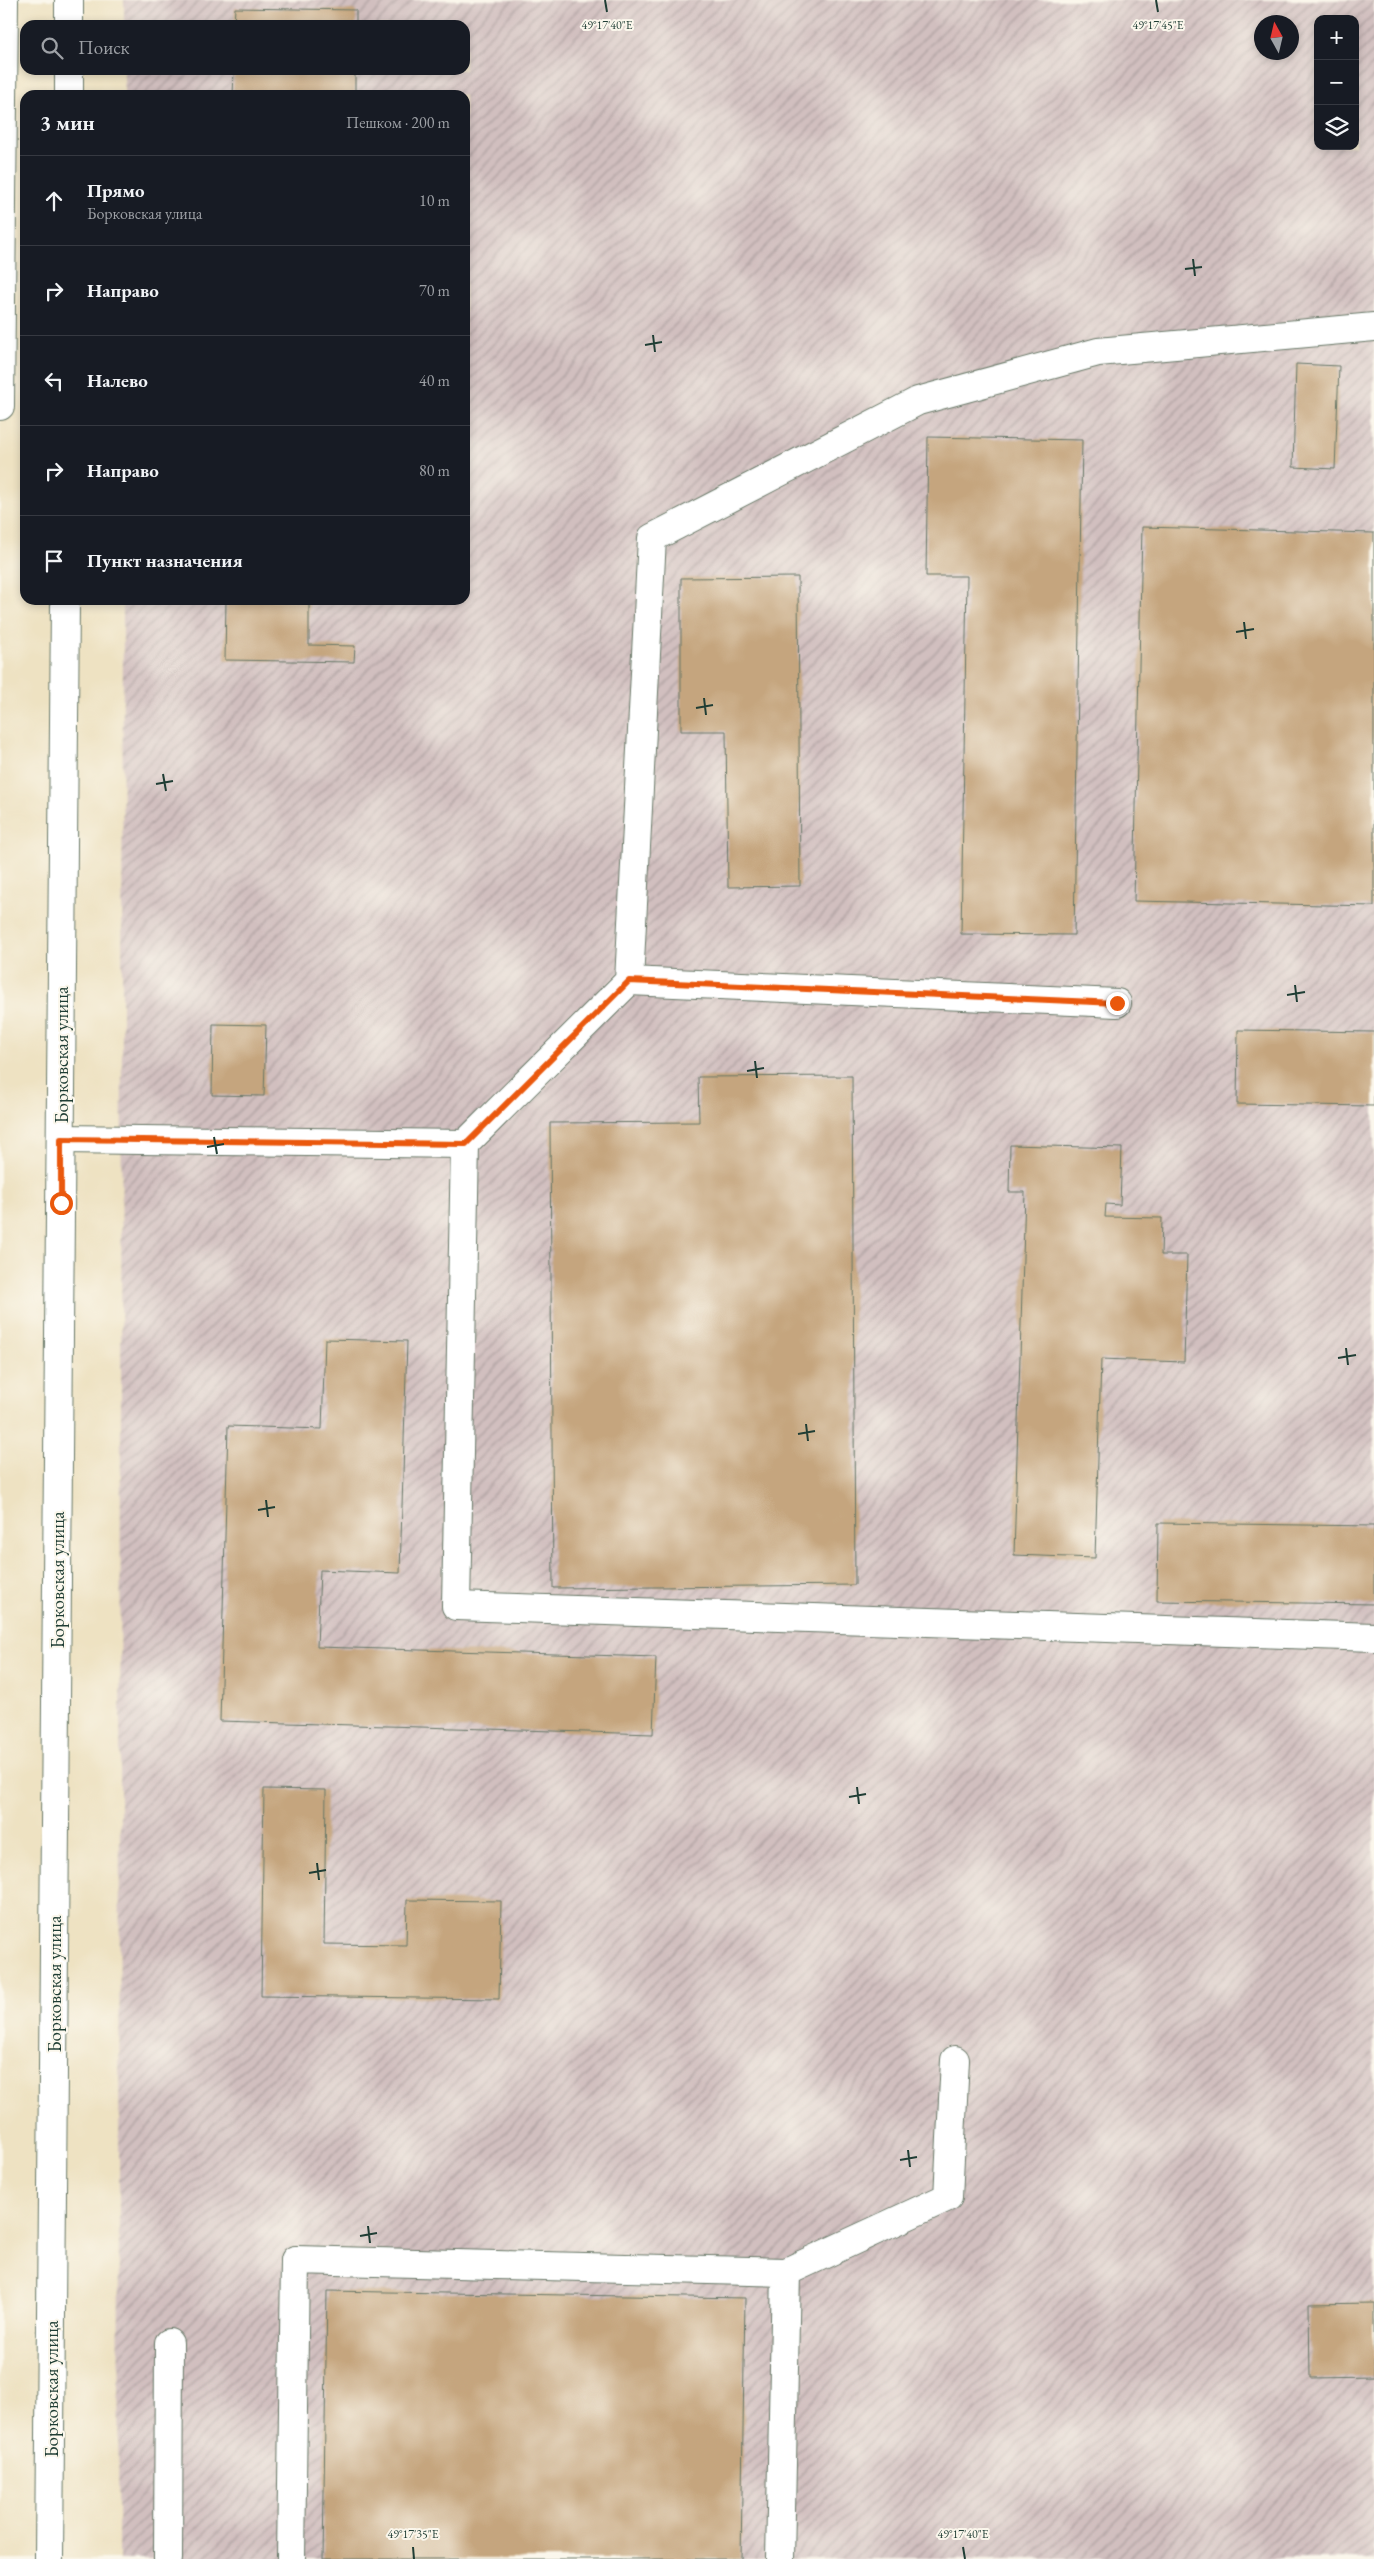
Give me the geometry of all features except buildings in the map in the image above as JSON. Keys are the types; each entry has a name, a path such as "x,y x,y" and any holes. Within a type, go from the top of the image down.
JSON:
{"main road":[{"path":"0,406 4,0"},
{"path":"69,20 70,0"},
{"path":"69,75 69,90"},
{"path":"1374,326 1098,352 918,401 652,538 629,981 466,1144 456,1606 1374,1637"},
{"name":"Борковская улица","path":"49,2559 65,605"},
{"path":"629,981 1117,1003"},
{"path":"61,1139 466,1144"},
{"path":"291,2559 295,2260 786,2272 948,2197 955,2060"},
{"path":"780,2559 786,2272"},
{"path":"168,2559 169,2343"}],"shaded area":[{"path":"124,0 1374,0 1374,2559 118,2559 123,605 470,605 470,90 124,90 124,75 470,75 470,20 124,20"}],"route":[{"path":"61,1203 61,1139 466,1144 629,981 1117,1003"}]}
